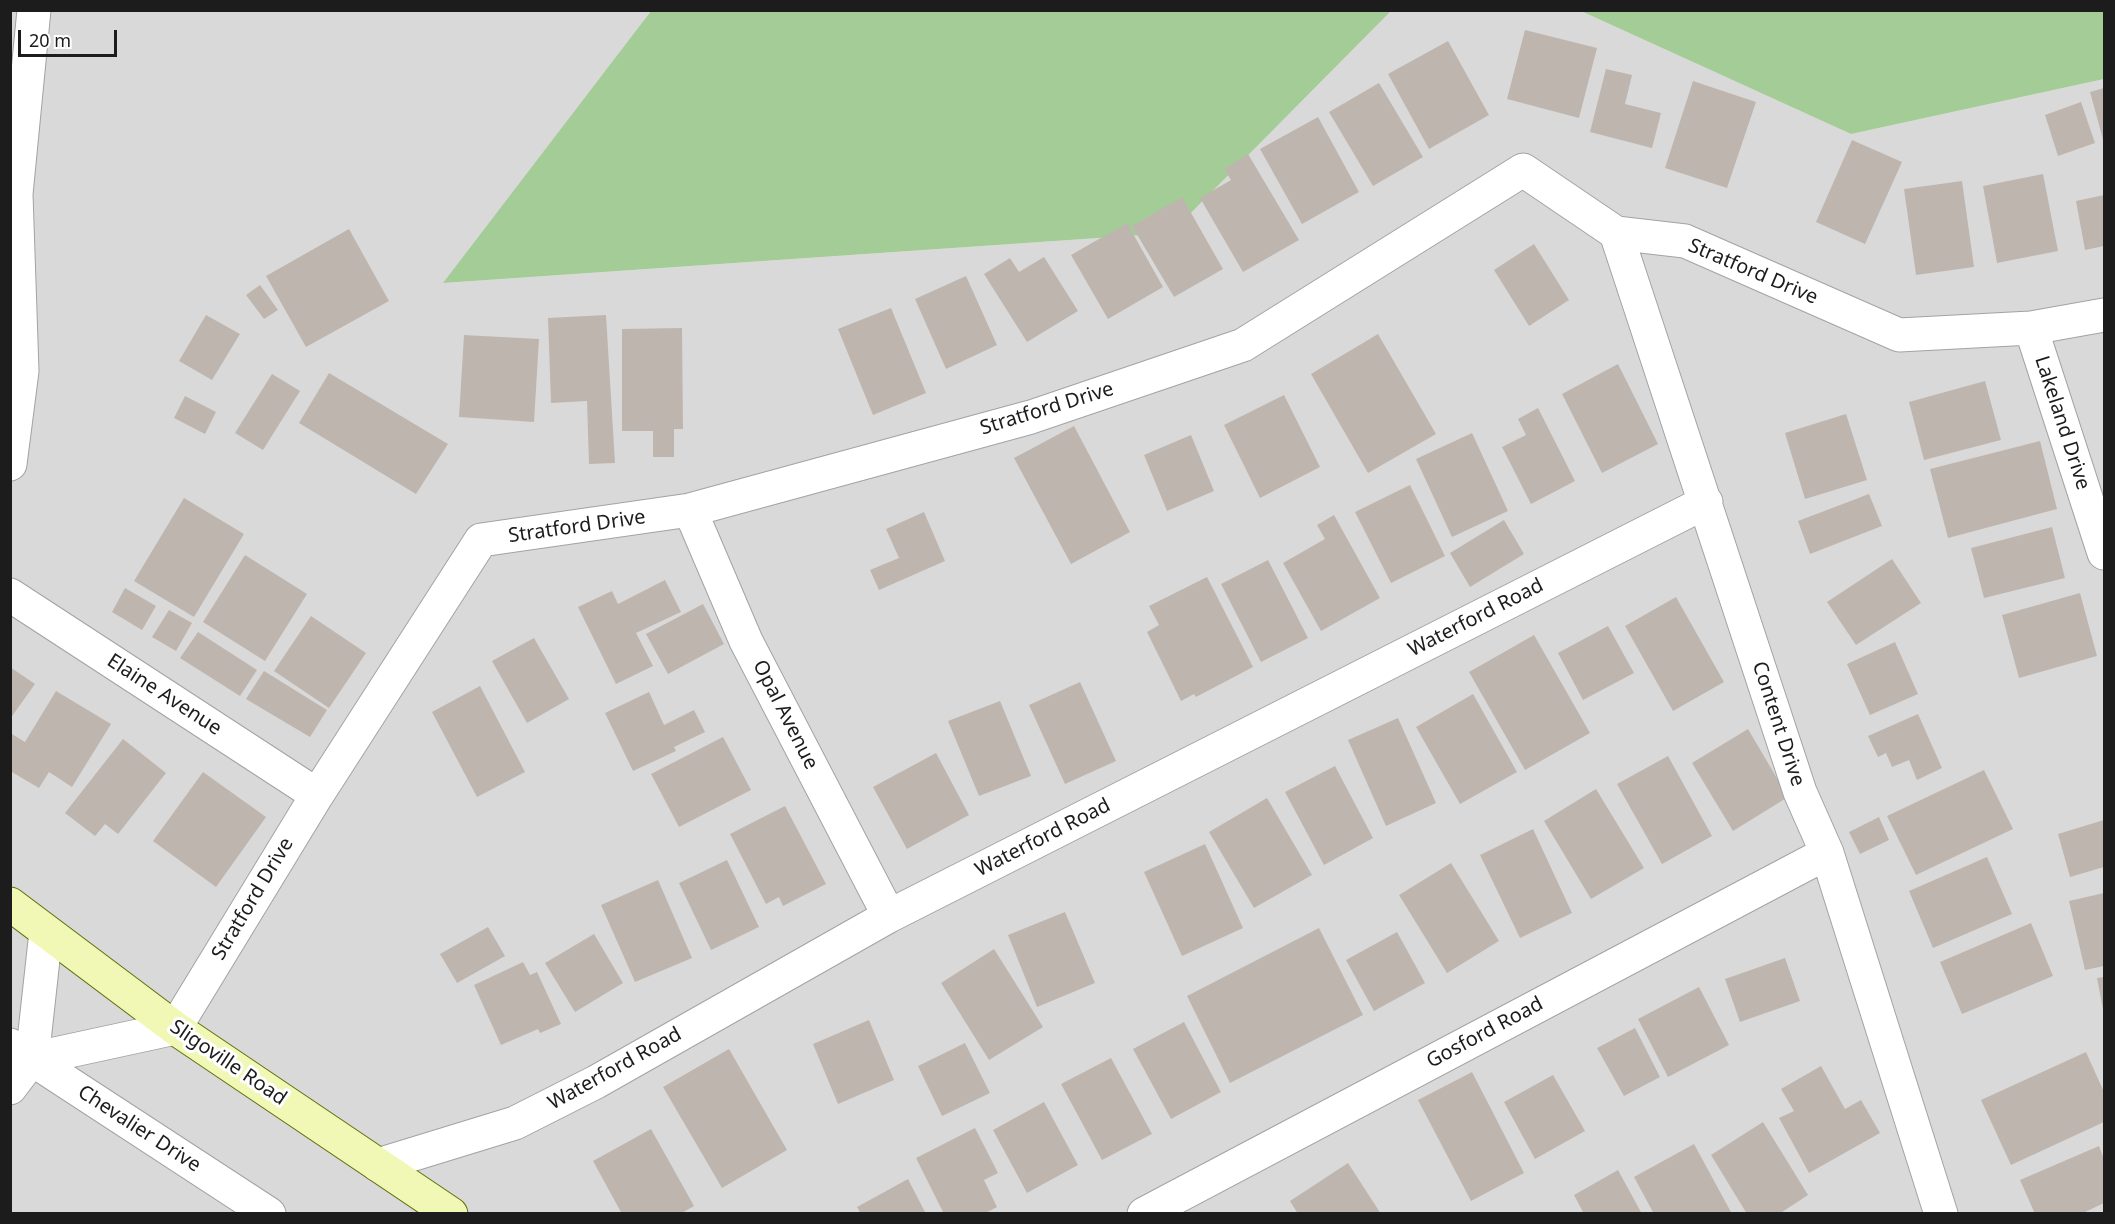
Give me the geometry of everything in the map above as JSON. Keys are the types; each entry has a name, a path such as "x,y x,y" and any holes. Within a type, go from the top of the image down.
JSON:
{"street":[{"path":"10,464 22,371 16,194 34,10"},
{"name":"Stratford Drive","path":"175,1028 317,795 480,540 690,510 1031,417 1243,345 1523,170 1616,233 1685,241 1899,335 2031,328 2104,315"},
{"name":"Content Drive","path":"1616,233 1800,792 1827,853 1934,1211"},
{"name":"Lakeland Drive","path":"2031,328 2104,553"},
{"name":"Waterford Road","path":"378,1165 515,1123 596,1082 889,916 1706,502"},
{"name":"Opal Avenue","path":"690,510 746,640 889,916"},
{"name":"Elaine Avenue","path":"10,595 317,795"},
{"name":"Gosford Road","path":"1144,1214 1827,853"},
{"name":"Sligoville Road","path":"10,904 175,1028 451,1214"},
{"path":"10,1088 21,1052 46,932"},
{"path":"21,1052 175,1028"},
{"name":"Chevalier Drive","path":"21,1052 269,1214"}],"shaded area":[{"path":"10,11 651,11 444,283 1171,233 1391,11 1581,11 1851,134 2104,79 2104,1213 11,1213"}],"green space":[{"path":"651,11 1391,11 1171,233 443,283"},
{"path":"1581,11 2104,11 2104,79 1851,134"}],"building":[{"path":"1525,30 1597,48 1579,118 1507,99"},
{"path":"1448,41 1489,115 1429,149 1388,74"},
{"path":"1606,69 1632,75 1625,104 1661,113 1652,148 1590,132"},
{"path":"1693,81 1756,102 1727,188 1665,168"},
{"path":"1379,83 1423,157 1373,186 1329,112"},
{"path":"2104,88 2104,143 2090,92"},
{"path":"2081,102 2095,143 2058,156 2045,115"},
{"path":"1318,117 1359,192 1302,224 1260,149"},
{"path":"1852,140 1902,162 1865,244 1816,222"},
{"path":"1248,154 1299,240 1243,272 1200,198 1231,180 1224,169"},
{"path":"2043,174 2058,251 1997,263 1983,186"},
{"path":"1962,181 1974,267 1916,275 1904,189"},
{"path":"2104,195 2104,246 2085,250 2076,201"},
{"path":"1182,197 1223,269 1174,297 1132,226"},
{"path":"1127,223 1163,287 1108,319 1071,255"},
{"path":"349,229 389,301 306,347 266,276"},
{"path":"1534,244 1569,300 1529,326 1494,270"},
{"path":"1044,257 1078,311 1027,342 984,274 1010,258 1019,272"},
{"path":"966,276 997,345 946,369 915,299"},
{"path":"260,285 278,310 264,319 246,295"},
{"path":"891,308 926,393 873,415 838,329"},
{"path":"206,315 240,334 212,380 179,361"},
{"path":"606,315 615,463 589,464 587,401 551,403 548,318"},
{"path":"682,328 683,429 674,429 674,457 653,457 653,431 622,431 622,329"},
{"path":"1378,334 1436,434 1368,473 1311,374"},
{"path":"464,335 539,339 534,422 459,417"},
{"path":"1618,364 1658,444 1602,473 1562,394"},
{"path":"329,373 448,444 416,494 299,423"},
{"path":"272,374 300,391 263,450 235,433"},
{"path":"1985,381 2001,440 1924,460 1909,402"},
{"path":"1284,395 1320,467 1260,498 1224,425"},
{"path":"185,396 216,412 205,434 174,418"},
{"path":"1538,408 1575,481 1531,504 1502,447 1526,435 1518,419"},
{"path":"1846,414 1867,480 1805,499 1785,433"},
{"path":"1074,426 1130,532 1071,564 1014,458"},
{"path":"1472,433 1508,511 1452,537 1416,459"},
{"path":"1191,435 1214,491 1167,511 1144,455"},
{"path":"2040,441 2057,509 1948,538 1930,469"},
{"path":"1410,485 1445,556 1391,583 1355,512"},
{"path":"1869,494 1882,526 1810,554 1798,521"},
{"path":"184,498 244,534 194,617 134,581"},
{"path":"924,512 945,561 879,590 870,570 899,558 886,529"},
{"path":"1334,515 1380,598 1321,631 1283,563 1325,539 1317,525"},
{"path":"1504,520 1524,554 1470,587 1450,553"},
{"path":"2052,527 2065,578 1984,598 1971,548"},
{"path":"245,555 307,594 265,661 203,622"},
{"path":"1892,559 1921,603 1856,645 1827,602"},
{"path":"1268,560 1308,638 1261,662 1221,584"},
{"path":"1207,577 1253,667 1196,697 1194,694 1181,701 1147,632 1159,625 1149,606"},
{"path":"665,580 681,612 636,633 653,666 616,684 578,607 612,591 618,604"},
{"path":"125,588 156,606 142,630 112,612"},
{"path":"2080,593 2097,656 2019,678 2002,615"},
{"path":"1676,597 1724,682 1673,711 1625,626"},
{"path":"703,604 724,644 668,674 646,634"},
{"path":"169,610 192,623 176,651 152,637"},
{"path":"311,616 366,653 329,708 274,671"},
{"path":"1608,626 1634,673 1583,700 1558,653"},
{"path":"198,632 257,670 240,696 180,658"},
{"path":"1534,635 1590,733 1525,770 1469,672"},
{"path":"534,638 569,699 527,723 492,661"},
{"path":"1895,642 1918,694 1870,715 1847,664"},
{"path":"10,667 35,684 10,719"},
{"path":"264,671 327,710 310,737 246,699"},
{"path":"1080,682 1116,761 1065,784 1029,705"},
{"path":"480,686 525,772 477,797 432,712"},
{"path":"56,691 111,724 72,787 49,772 39,788 10,771 10,733 25,742"},
{"path":"649,692 664,725 694,710 705,732 674,747 676,751 633,771 605,713"},
{"path":"1473,694 1517,772 1460,804 1416,727"},
{"path":"1000,701 1031,776 979,796 948,721"},
{"path":"1918,714 1942,768 1917,780 1909,760 1892,767 1886,753 1878,757 1868,736"},
{"path":"1398,718 1436,803 1386,826 1348,740"},
{"path":"1748,729 1788,797 1733,831 1692,763"},
{"path":"723,737 751,790 679,827 651,774"},
{"path":"123,739 166,773 118,834 105,824 95,836 65,813"},
{"path":"936,753 969,815 907,849 873,787"},
{"path":"1668,756 1712,836 1662,864 1617,784"},
{"path":"1335,766 1373,838 1324,865 1285,792"},
{"path":"1984,770 2013,829 1916,875 1887,816"},
{"path":"203,772 266,817 216,887 153,841"},
{"path":"1596,789 1644,868 1591,899 1544,821"},
{"path":"1267,798 1312,875 1254,908 1209,832"},
{"path":"785,806 826,884 783,906 779,897 766,904 730,834"},
{"path":"1879,817 1889,840 1860,854 1849,832"},
{"path":"2104,820 2104,867 2070,877 2058,834"},
{"path":"1533,829 1572,913 1520,938 1480,855"},
{"path":"1205,844 1243,928 1182,956 1144,872"},
{"path":"1987,857 2012,914 1933,948 1909,891"},
{"path":"727,860 759,927 711,950 679,883"},
{"path":"1451,863 1499,941 1447,973 1399,895"},
{"path":"658,880 692,958 635,982 601,905"},
{"path":"2104,893 2104,966 2085,970 2069,901"},
{"path":"1065,912 1095,983 1037,1007 1008,935"},
{"path":"2031,923 2053,976 1962,1014 1940,962"},
{"path":"488,927 505,956 457,983 440,954"},
{"path":"1319,928 1363,1015 1230,1083 1187,996"},
{"path":"1397,932 1425,983 1374,1011 1346,960"},
{"path":"594,934 623,983 575,1012 545,963"},
{"path":"994,949 1043,1027 989,1060 941,983"},
{"path":"1785,958 1800,1001 1740,1022 1725,979"},
{"path":"523,962 530,975 537,972 561,1024 540,1033 538,1029 501,1045 474,985"},
{"path":"2104,977 2104,1009 2103,1009 2097,978"},
{"path":"1699,987 1729,1045 1668,1077 1638,1019"},
{"path":"869,1020 894,1080 838,1104 813,1044"},
{"path":"1184,1022 1221,1092 1171,1119 1133,1049"},
{"path":"1635,1028 1660,1077 1624,1096 1597,1048"},
{"path":"965,1043 990,1093 942,1116 918,1066"},
{"path":"729,1049 787,1150 722,1188 663,1087"},
{"path":"2086,1052 2104,1092 2104,1122 2011,1165 1981,1100"},
{"path":"1111,1058 1152,1134 1102,1160 1061,1084"},
{"path":"1821,1066 1845,1109 1861,1100 1880,1133 1809,1173 1779,1118 1794,1111 1781,1089"},
{"path":"1472,1072 1524,1173 1471,1201 1418,1100"},
{"path":"1553,1075 1585,1131 1535,1159 1504,1102"},
{"path":"1044,1102 1078,1165 1027,1193 993,1130"},
{"path":"1763,1122 1808,1195 1779,1214 1747,1214 1711,1155"},
{"path":"975,1128 998,1173 984,1180 997,1207 984,1214 944,1214 916,1158"},
{"path":"651,1129 694,1206 680,1214 622,1214 593,1161"},
{"path":"1694,1144 1732,1214 1654,1214 1634,1177"},
{"path":"2099,1146 2104,1159 2104,1203 2081,1214 2035,1214 2020,1180"},
{"path":"1348,1163 1381,1214 1298,1214 1290,1201"},
{"path":"1618,1170 1642,1214 1584,1214 1574,1195"},
{"path":"908,1179 926,1214 861,1214 857,1207"}]}
